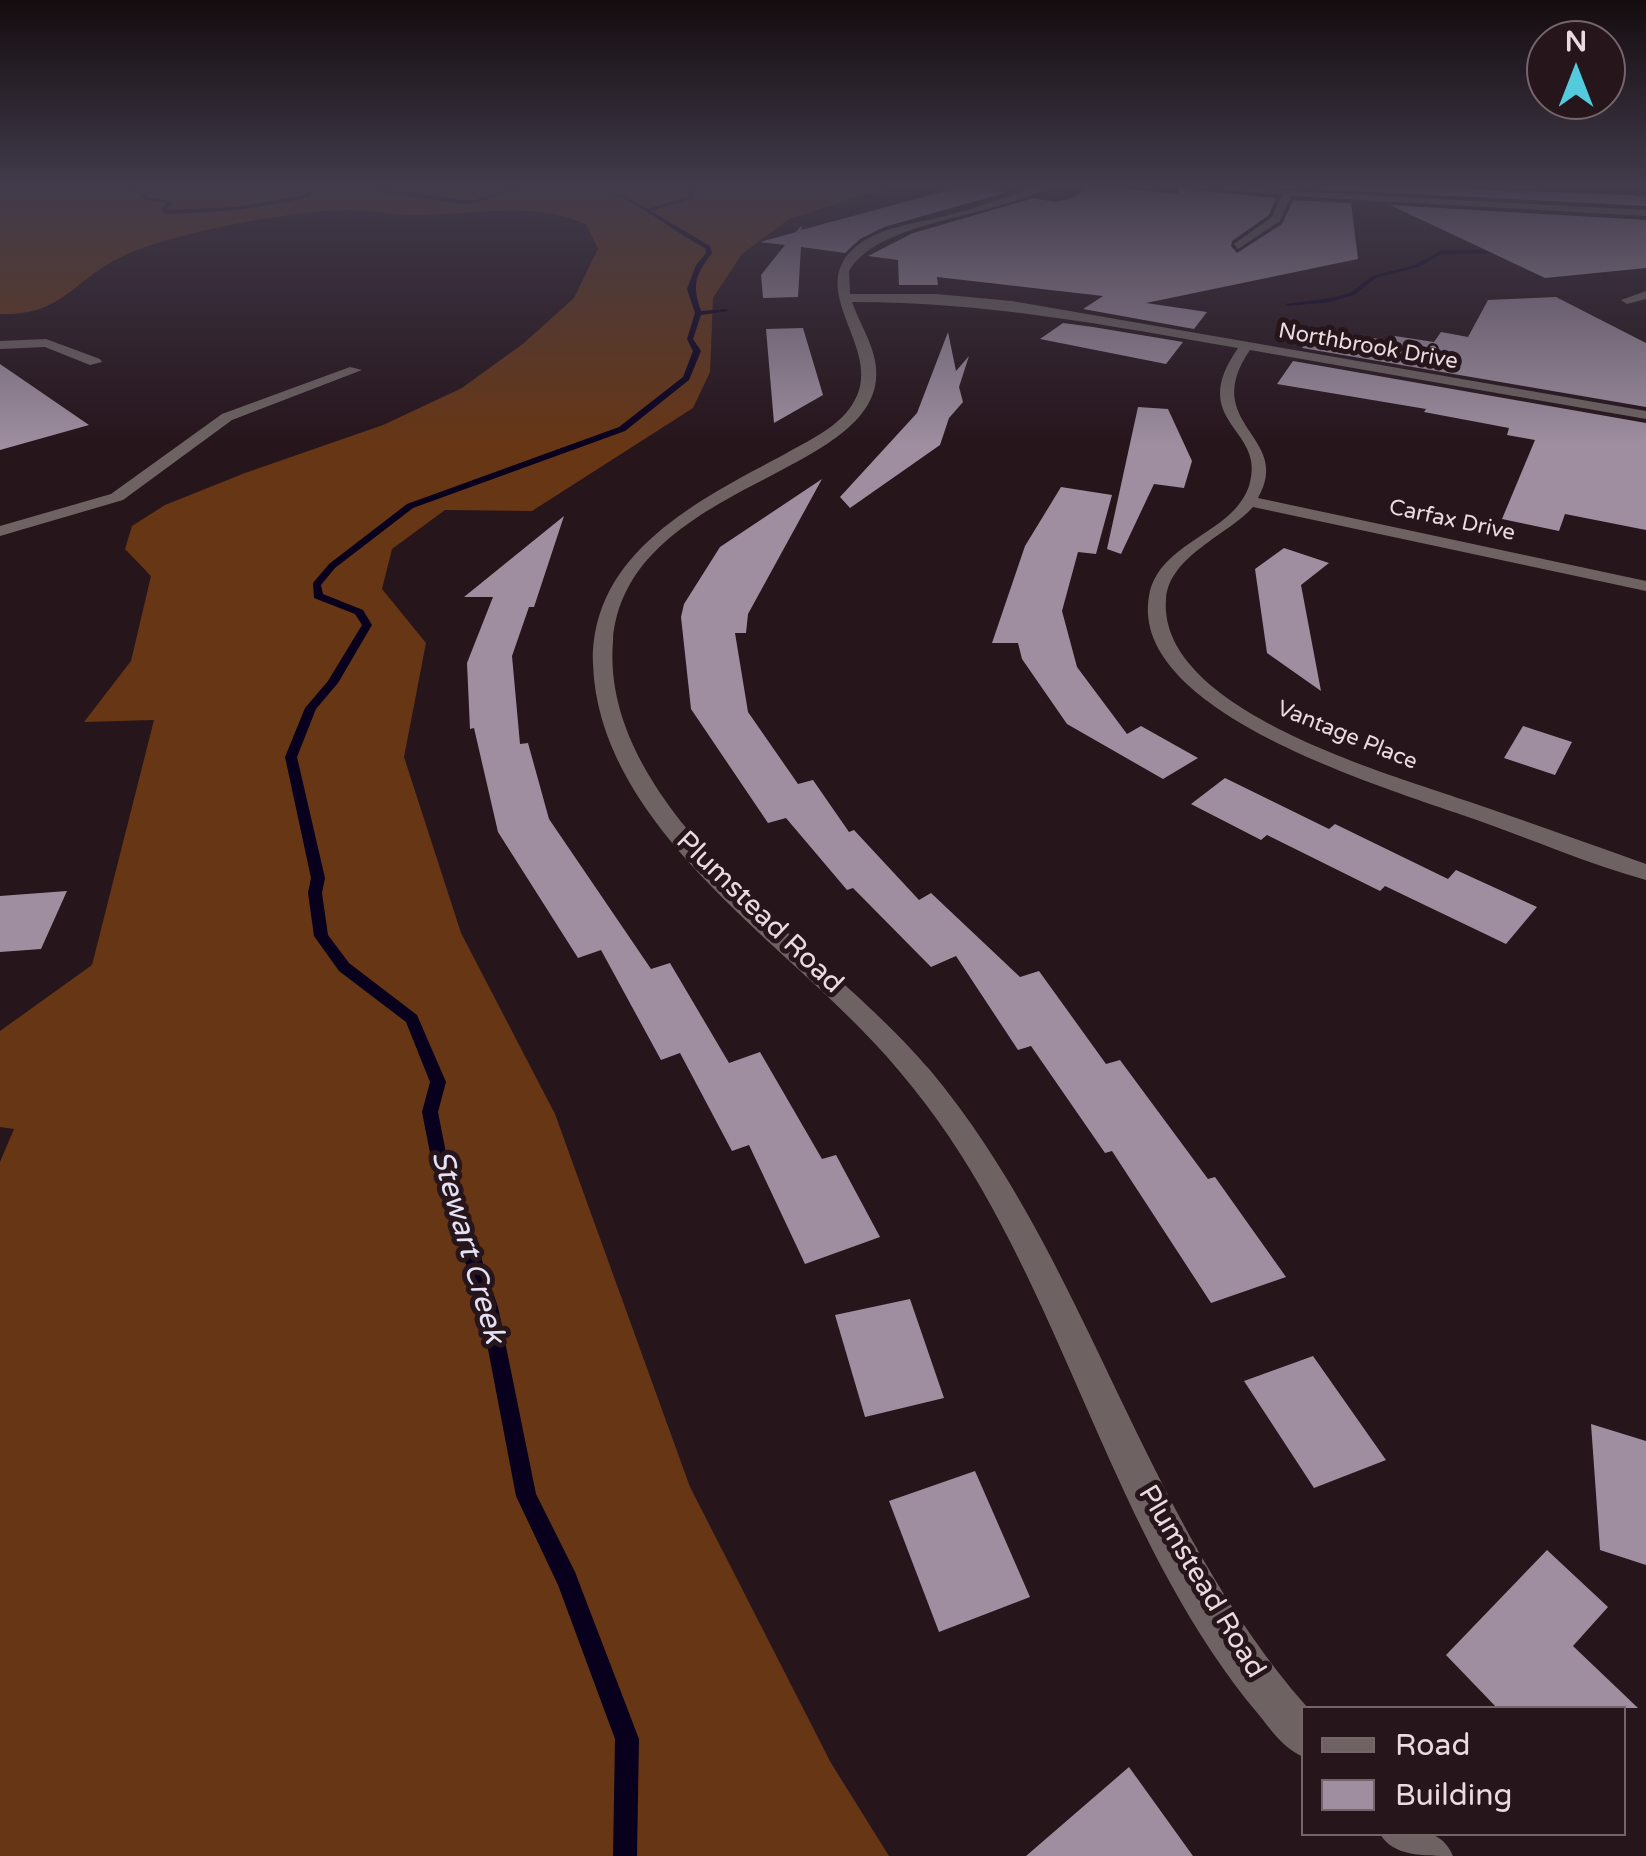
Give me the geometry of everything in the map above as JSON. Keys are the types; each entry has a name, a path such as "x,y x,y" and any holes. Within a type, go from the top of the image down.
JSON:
{"street":[{"path":"843,273 840,285 845,298"},
{"path":"1628,300 1646,295"},
{"name":"Northbrook Drive","path":"845,298 978,301 1646,415"},
{"name":"Plumstead Road","path":"845,298 870,361 869,388 864,400 825,436 671,528 634,566 606,623 602,661 608,701 638,778 674,832 744,906 868,1018 970,1143 1048,1285 1146,1495 1246,1666 1301,1732"},
{"path":"0,345 46,343 95,362"},
{"path":"1246,346 1230,364 1223,388 1226,406 1252,446 1260,468 1257,487 1249,501"},
{"path":"0,531 117,497 227,417 355,370"},
{"name":"Carfax Drive","path":"1249,501 1646,586"},
{"name":"Vantage Place","path":"1249,501 1236,516 1176,562 1156,600 1159,625 1172,651 1193,678 1249,722 1311,753 1646,872"},
{"path":"1405,1836 1431,1856"}],"shaded area":[{"path":"0,273 95,273 53,303 21,313 0,314"},
{"path":"586,273 730,273 713,298 710,372 693,408 532,511 445,510 392,549 382,589 426,643 404,757 461,933 555,1114 690,1487 831,1763 889,1856 0,1856 0,1162 14,1129 0,1127 0,1031 92,965 154,720 84,722 131,661 151,576 125,549 132,526 165,505 383,425 462,388 524,343 574,298"}],"building":[{"path":"799,273 798,297 763,298 761,275"},
{"path":"899,273 1292,273 1146,303 1207,312 1194,329 1083,309 1103,296 937,277 938,285 899,285"},
{"path":"1534,273 1599,273 1545,278"},
{"path":"1556,297 1646,343 1646,407 1302,348 1316,329 1392,341 1395,336 1434,342 1441,332 1468,337 1488,300"},
{"path":"1063,323 1183,342 1166,364 1040,339"},
{"path":"803,328 823,395 774,423 766,329"},
{"path":"948,332 956,371 969,356 959,387 963,402 949,418 940,445 850,508 840,497 917,413"},
{"path":"1293,361 1646,423 1646,530 1565,514 1559,531 1502,519 1535,440 1507,435 1509,428 1424,412 1426,409 1277,384"},
{"path":"0,364 89,425 0,450"},
{"path":"1138,407 1168,409 1192,461 1184,488 1154,484 1121,554 1107,549"},
{"path":"822,479 748,614 746,633 735,633 748,712 798,784 813,780 849,832 854,830 919,900 931,893 1020,977 1039,971 1106,1064 1120,1060 1208,1179 1215,1177 1286,1277 1211,1303 1112,1151 1105,1153 1031,1046 1018,1050 956,956 931,967 853,888 847,890 786,818 768,823 691,709 681,617 684,604 720,547"},
{"path":"1061,487 1112,495 1096,554 1078,552 1062,611 1077,667 1127,734 1141,726 1198,758 1163,779 1067,724 1022,659 1018,643 992,643 1025,546"},
{"path":"564,516 534,607 529,607 512,656 520,744 528,743 549,819 651,969 670,963 729,1063 760,1052 822,1159 836,1155 880,1237 805,1264 749,1145 732,1151 680,1053 661,1060 601,950 578,958 498,832 474,728 470,729 467,663 493,597 464,597"},
{"path":"1284,548 1329,563 1301,585 1321,691 1267,653 1255,569"},
{"path":"1523,726 1572,742 1555,775 1504,758"},
{"path":"1225,778 1329,829 1335,824 1448,879 1456,870 1537,907 1506,944 1385,886 1380,891 1267,835 1261,840 1191,804"},
{"path":"67,891 41,949 0,952 0,896"},
{"path":"910,1299 944,1398 865,1417 835,1315"},
{"path":"1313,1356 1386,1460 1314,1488 1244,1381"},
{"path":"1591,1424 1646,1441 1646,1565 1600,1550"},
{"path":"975,1471 1030,1597 939,1632 889,1501"},
{"path":"1547,1550 1608,1607 1573,1646 1638,1708 1495,1706 1446,1655"},
{"path":"1129,1767 1193,1856 1026,1856"}],"waterway":[{"name":"Stewart Creek","path":"696,273 690,289 698,313"},
{"path":"1288,304 1352,294 1374,277 1391,273"},
{"path":"698,313 726,311"},
{"name":"Stewart Creek","path":"625,1856 627,1739 567,1580 526,1496 489,1307 439,1158 430,1112 438,1082 412,1019 344,967 321,936 315,893 318,878 291,757 311,708 333,683 367,625 359,612 318,596 316,585 332,566 410,506 622,429 686,378 697,351 690,339 698,313"}]}
